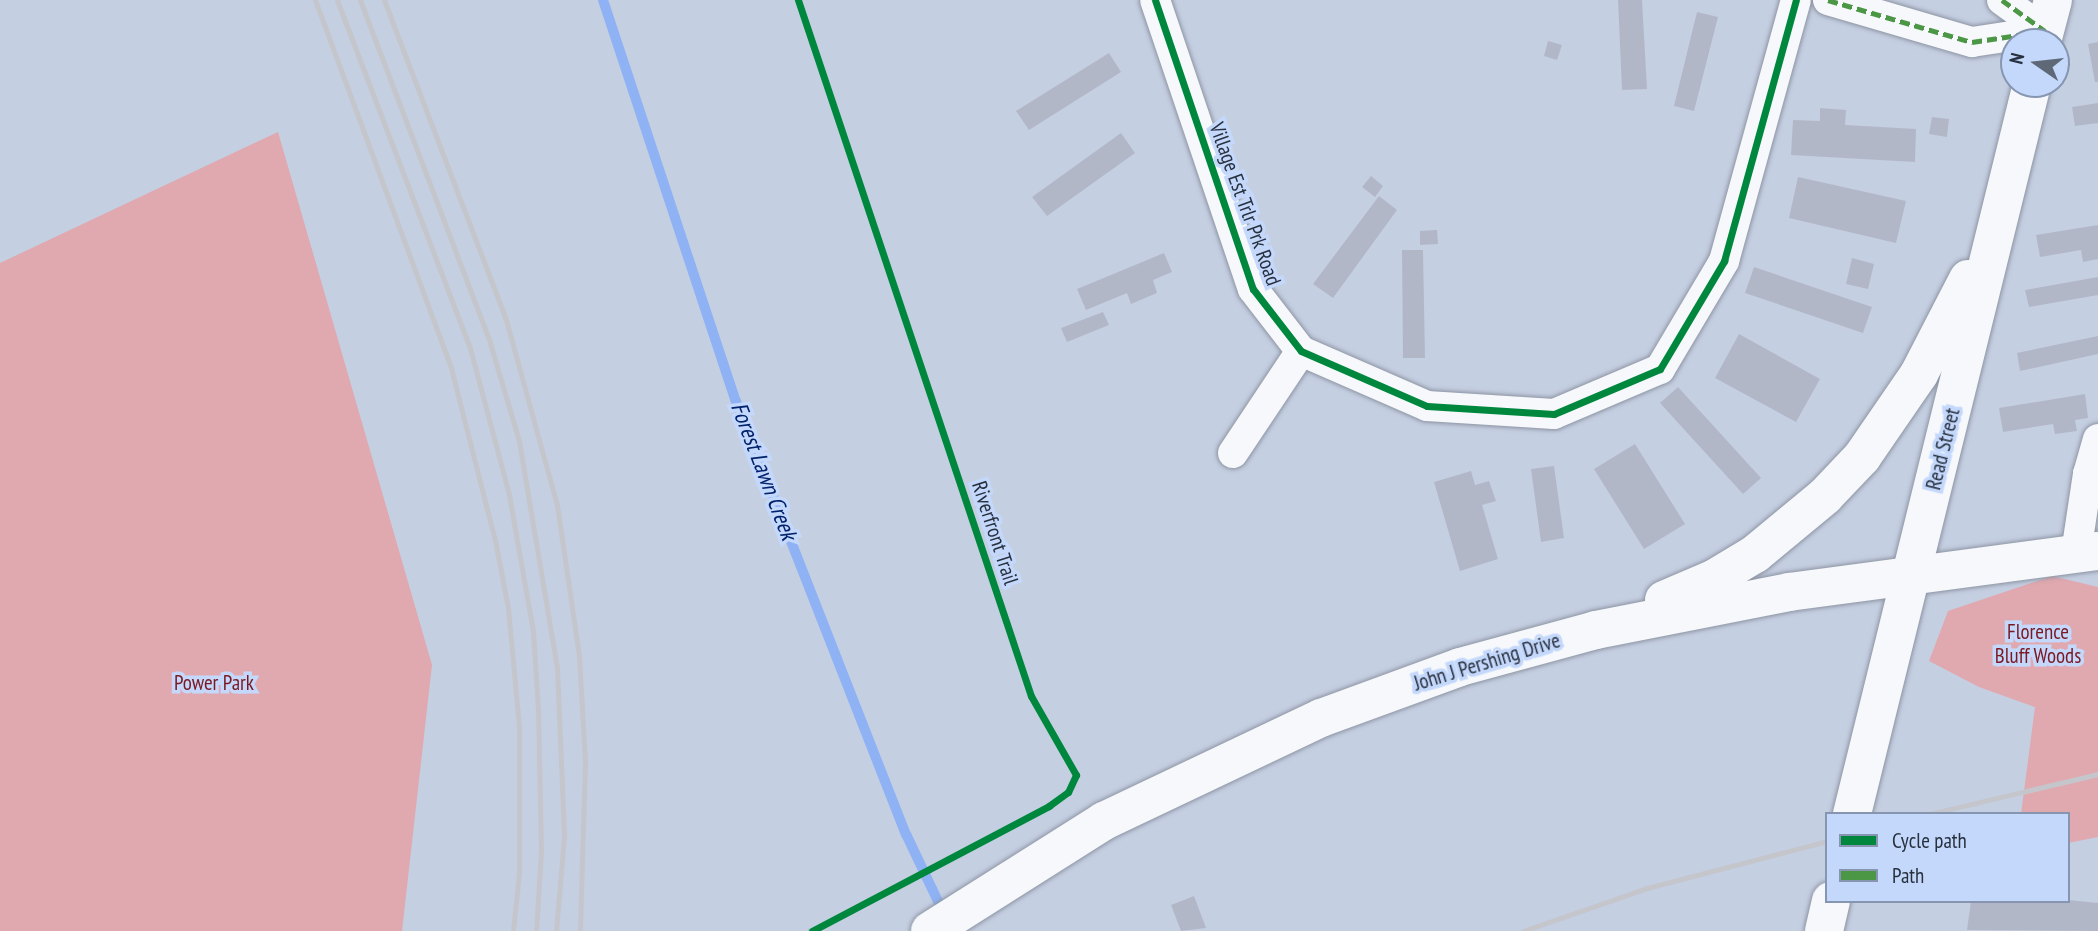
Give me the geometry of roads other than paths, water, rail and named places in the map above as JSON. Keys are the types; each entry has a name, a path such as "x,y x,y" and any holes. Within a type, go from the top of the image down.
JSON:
{"main road":[{"name":"Read Street","path":"1853,812 2029,98"},
{"path":"1597,630 1716,578 1755,554 1825,496 1862,457 1899,406 1943,331 2016,149"},
{"name":"John J Pershing Drive","path":"930,931 1104,821 1321,718 1460,667 1597,630 1789,592 2087,552"},
{"path":"1824,931 1831,903"}],"street":[{"name":"Village Est Trlr Prk Road","path":"1155,0 1253,289 1301,351 1427,406 1554,414 1660,369 1724,261 1796,0"},
{"path":"1828,0 1972,42 2047,24"},
{"path":"2002,0 2047,24"},
{"path":"1233,453 1301,351"},
{"path":"2087,552 2098,439"}],"waterway":[{"name":"Forest Lawn Creek","path":"603,0 736,401 906,834 945,916"}],"railway":[{"path":"315,0 451,368 495,540 508,608 519,727 519,873 513,931"},
{"path":"337,0 470,348 509,495 533,631 538,710 541,850 536,931"},
{"path":"360,0 490,343 519,441 557,667 564,836 556,931"},
{"path":"384,0 506,320 557,505 579,655 585,761 580,931"},
{"path":"1937,812 2098,774"},
{"path":"1523,931 1647,888 1825,842"}],"park label":[{"name":"Florence Bluff Woods","path":"2038,644"},
{"name":"Power Park","path":"214,683"}]}
